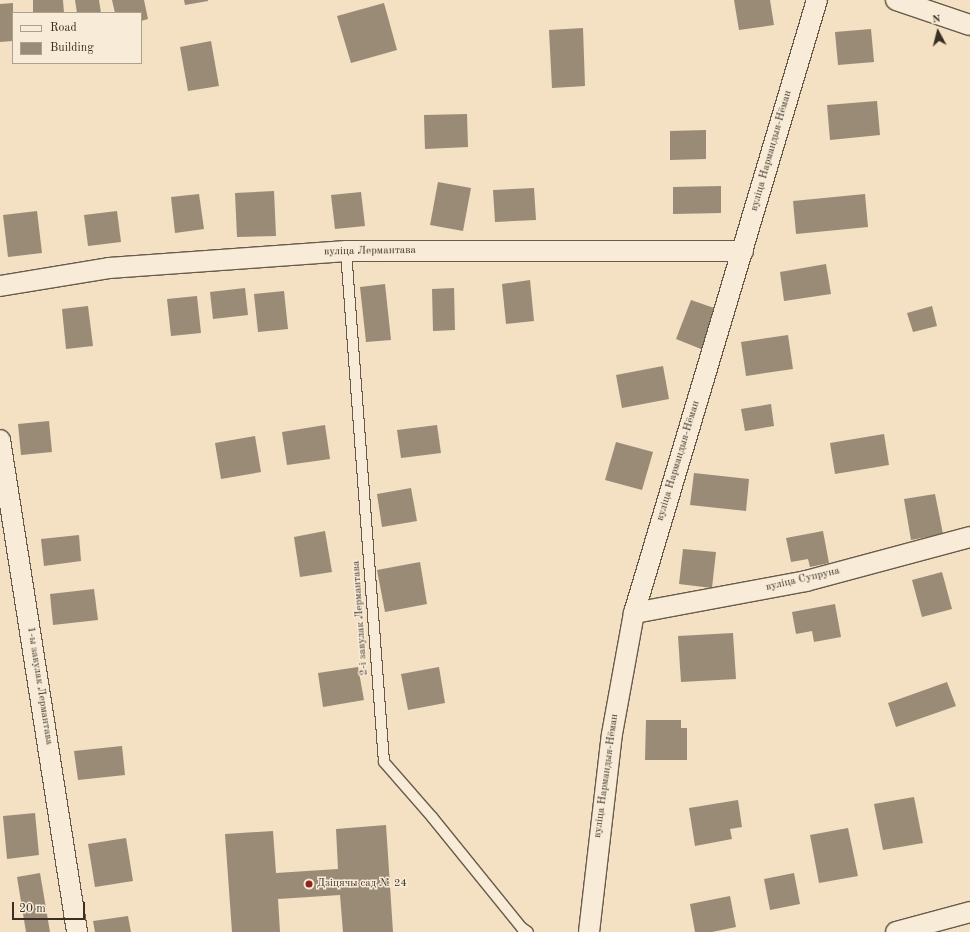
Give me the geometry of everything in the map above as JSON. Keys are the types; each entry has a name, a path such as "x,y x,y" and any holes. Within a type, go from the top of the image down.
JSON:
{"street":[{"name":"вуліца Нармандыя-Нёман","path":"589,932 612,734 634,613 817,0"},
{"path":"896,0 970,25"},
{"name":"вуліца Лермантава","path":"0,286 109,268 346,251 743,250"},
{"name":"1-ы завулак Лермантава","path":"0,440 77,932"},
{"name":"вуліца Супруна","path":"634,613 806,581 970,537"},
{"path":"896,932 970,912"}],"lane":[{"name":"2-і завулак Лермантава","path":"346,251 384,762 432,817 522,928 528,932"}],"building":[{"path":"33,0 63,0 64,12 33,12"},
{"path":"75,0 99,0 101,12 77,12"},
{"path":"112,0 144,0 148,19 142,21 142,12 115,12"},
{"path":"184,0 208,0 208,1 185,5"},
{"path":"734,0 770,0 774,25 739,30"},
{"path":"13,3 12,41 0,42 0,4"},
{"path":"384,3 397,50 351,63 337,16"},
{"path":"583,28 585,86 552,88 549,30"},
{"path":"871,29 874,62 838,65 835,32"},
{"path":"211,41 219,86 188,91 180,47"},
{"path":"877,101 880,135 830,140 827,105"},
{"path":"467,114 468,147 425,149 424,115"},
{"path":"706,130 706,159 670,160 670,131"},
{"path":"438,182 471,188 463,231 430,225"},
{"path":"721,186 721,213 673,214 673,187"},
{"path":"534,188 536,220 495,222 493,190"},
{"path":"274,191 276,236 237,237 235,193"},
{"path":"361,192 365,226 335,229 331,195"},
{"path":"199,194 204,229 175,233 171,197"},
{"path":"865,194 868,227 796,234 793,201"},
{"path":"37,211 42,253 8,257 3,215"},
{"path":"117,211 121,242 88,246 84,215"},
{"path":"826,264 831,294 784,301 780,272"},
{"path":"530,280 534,321 506,324 502,284"},
{"path":"385,284 391,340 366,342 360,287"},
{"path":"245,288 248,315 213,319 210,292"},
{"path":"454,288 455,330 433,331 432,289"},
{"path":"284,291 288,329 258,332 254,294"},
{"path":"197,296 201,333 171,336 167,299"},
{"path":"691,300 717,309 701,349 676,339"},
{"path":"88,306 93,346 66,349 62,309"},
{"path":"932,306 937,326 913,332 907,313"},
{"path":"788,335 793,369 746,376 741,342"},
{"path":"663,366 669,399 622,408 616,375"},
{"path":"771,404 774,426 745,431 741,409"},
{"path":"49,421 52,452 21,455 18,424"},
{"path":"325,425 330,459 287,465 282,432"},
{"path":"437,425 441,453 401,458 397,430"},
{"path":"884,434 889,465 835,474 830,443"},
{"path":"255,436 261,472 221,479 215,443"},
{"path":"616,442 653,452 642,490 605,480"},
{"path":"694,473 749,479 746,511 690,505"},
{"path":"411,488 417,521 382,527 377,494"},
{"path":"935,494 943,534 911,540 904,499"},
{"path":"325,531 332,572 300,577 294,537"},
{"path":"823,531 829,563 810,567 808,559 791,562 786,538"},
{"path":"79,535 81,561 44,566 41,539"},
{"path":"683,549 716,552 712,588 679,584"},
{"path":"420,562 427,604 385,612 377,570"},
{"path":"942,572 952,609 922,617 912,580"},
{"path":"94,589 98,620 53,625 50,594"},
{"path":"835,604 841,637 814,642 812,631 796,634 792,612"},
{"path":"733,633 736,679 681,682 678,636"},
{"path":"358,667 364,700 323,707 318,673"},
{"path":"439,667 445,703 408,710 401,674"},
{"path":"947,682 956,706 896,727 888,703"},
{"path":"646,720 681,720 681,728 687,728 687,760 645,760"},
{"path":"122,746 125,775 78,780 74,751"},
{"path":"914,797 923,843 883,850 874,804"},
{"path":"738,800 742,827 730,829 732,839 695,846 689,808"},
{"path":"35,813 39,855 7,859 3,816"},
{"name":"Дзіцячы сад № 24","path":"386,825 393,932 343,932 340,895 278,899 280,932 232,932 225,834 273,831 276,873 338,869 336,829"},
{"path":"848,828 858,876 819,883 810,835"},
{"path":"126,838 133,881 95,887 88,844"},
{"path":"40,873 50,932 26,932 17,877"},
{"path":"794,873 800,904 770,910 764,879"},
{"path":"730,896 736,927 712,932 695,932 690,904"},
{"path":"128,916 131,932 95,932 93,921"}],"place":[{"name":"Дзіцячы сад № 24","path":"309,884"}]}
